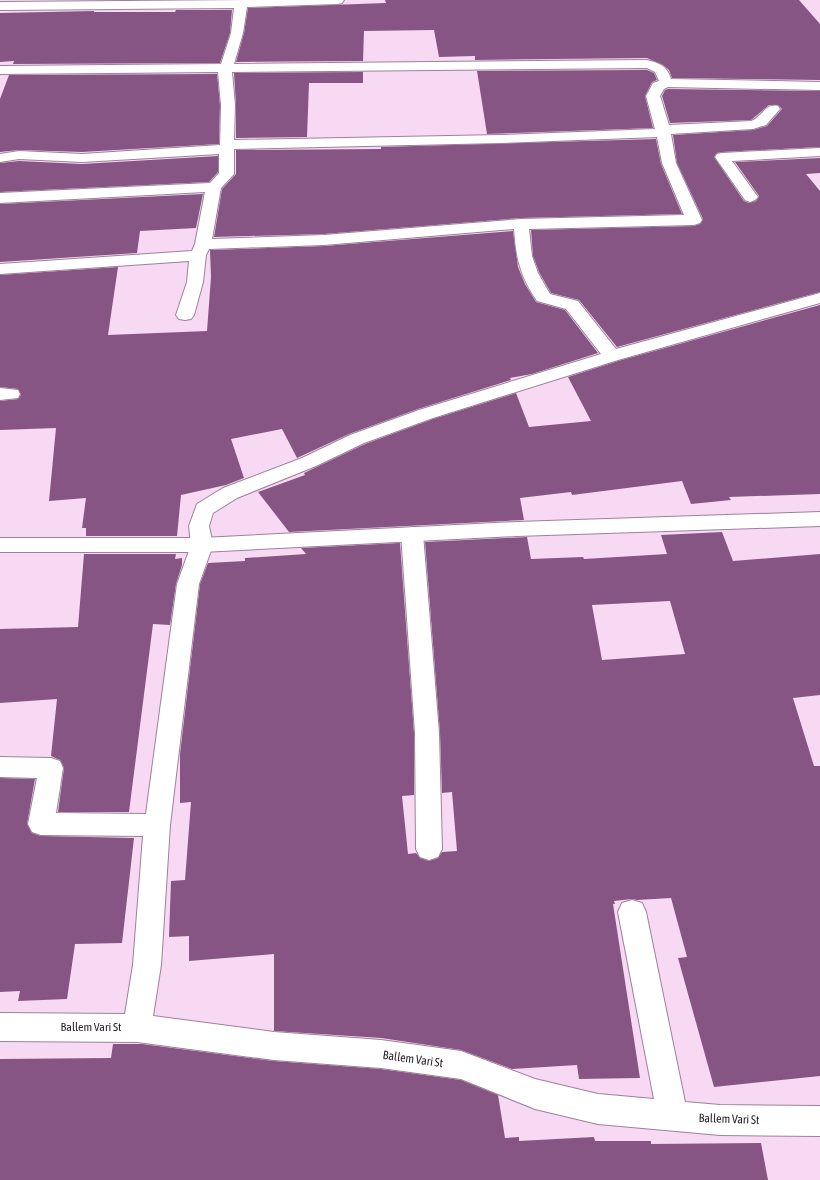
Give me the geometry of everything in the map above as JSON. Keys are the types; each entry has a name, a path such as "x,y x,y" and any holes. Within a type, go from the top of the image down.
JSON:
{"street":[{"path":"0,6 241,4 338,0"},
{"path":"185,315 195,282 200,250 214,187 226,174 228,105 225,72 237,33 241,4"},
{"path":"0,70 122,70 637,63 656,66 662,71 666,83"},
{"path":"0,269 200,250 521,224 694,220 669,163 661,121 653,96 658,86 666,83 820,86"},
{"path":"0,158 19,155 82,158 227,147 501,139 662,132 753,125 761,122 773,109"},
{"path":"750,198 722,157 820,152"},
{"path":"0,198 214,187"},
{"path":"521,224 524,256 530,273 543,297 572,305 612,356"},
{"path":"138,1028 147,965 157,825 188,584 202,545 199,526 204,509 230,493 309,462 357,439 426,414 612,356 820,298"},
{"path":"0,545 202,545 533,528 820,519"},
{"path":"412,534 427,733 429,849"},
{"path":"0,767 51,768 41,824 157,825"},
{"path":"632,912 673,1116"},
{"name":"Ballem Vari St","path":"0,1027 138,1028 274,1046 381,1054 461,1065 535,1094 598,1109 720,1120 820,1121"}],"building":[{"path":"385,0 799,0 820,24 820,80 672,78 669,70 663,65 647,58 475,60 475,56 439,57 434,30 364,31 363,61 236,62 244,33 248,8 386,3"},
{"path":"176,10 232,10 230,33 220,63 13,64 14,61 0,62 0,13 94,11 175,12"},
{"path":"647,70 654,73 657,80 652,82 645,96 653,128 487,134 477,71"},
{"path":"363,72 363,83 309,83 307,137 236,138 234,73"},
{"path":"217,74 220,105 219,144 82,152 19,150 0,152 0,99 9,75"},
{"path":"665,90 820,91 820,147 722,152 717,153 714,157 744,201 749,203 756,201 759,196 735,162 820,158 820,173 806,174 820,191 820,292 617,347 579,300 551,293 539,272 533,256 531,230 694,226 700,224 703,219 677,163 673,135 753,130 767,126 782,109 778,105 769,105 751,120 670,123 662,96"},
{"path":"656,139 661,164 682,214 521,218 324,234 214,237 222,189 236,174 236,150 381,149 381,147"},
{"path":"218,156 218,172 209,182 0,192 0,163 19,161 82,164"},
{"path":"203,194 196,228 140,231 137,253 0,262 0,204"},
{"path":"513,231 518,267 525,284 536,302 565,310 598,353 532,374 510,378 511,380 418,409 349,434 297,458 282,429 231,439 244,478 226,485 181,495 177,536 86,536 86,528 82,528 86,498 49,501 56,428 0,430 0,401 18,399 21,395 18,389 0,387 0,275 118,267 108,335 207,331 211,277 210,250 324,246"},
{"path":"820,305 820,494 729,497 731,500 691,504 682,481 572,495 571,492 520,498 524,520 289,532 258,492 305,475 304,473 365,444 433,419 516,393 529,427 591,421 568,377 618,361"},
{"path":"722,532 733,561 820,554 820,695 793,698 814,766 820,766 820,1076 714,1087 678,958 687,957 671,898 632,899 614,901 615,904 613,904 640,1078 579,1079 577,1065 512,1069 461,1050 381,1038 274,1031 274,954 189,961 189,936 169,937 171,881 185,880 191,802 180,803 180,754 200,584 208,563 245,561 245,558 306,554 301,548 400,543 414,733 414,795 402,796 408,854 416,853 420,858 429,861 438,858 442,852 457,851 452,792 442,793 440,733 425,542 527,537 531,559 583,557 584,559 667,554 661,535","holes":["670,601 685,654 602,660 592,605"]},
{"path":"84,554 176,554 175,559 182,558 182,565 176,584 170,625 153,624 129,812 58,812 64,768 60,760 51,756 57,699 0,703 0,629 78,627"},
{"path":"0,778 35,779 27,824 32,833 41,836 134,838 122,943 75,944 67,999 18,1001 20,991 0,992"},
{"path":"113,1044 142,1044 274,1061 381,1069 461,1080 498,1095 505,1138 519,1137 519,1141 594,1137 595,1141 651,1141 651,1144 761,1143 768,1180 0,1180 0,1059 111,1058"}]}
